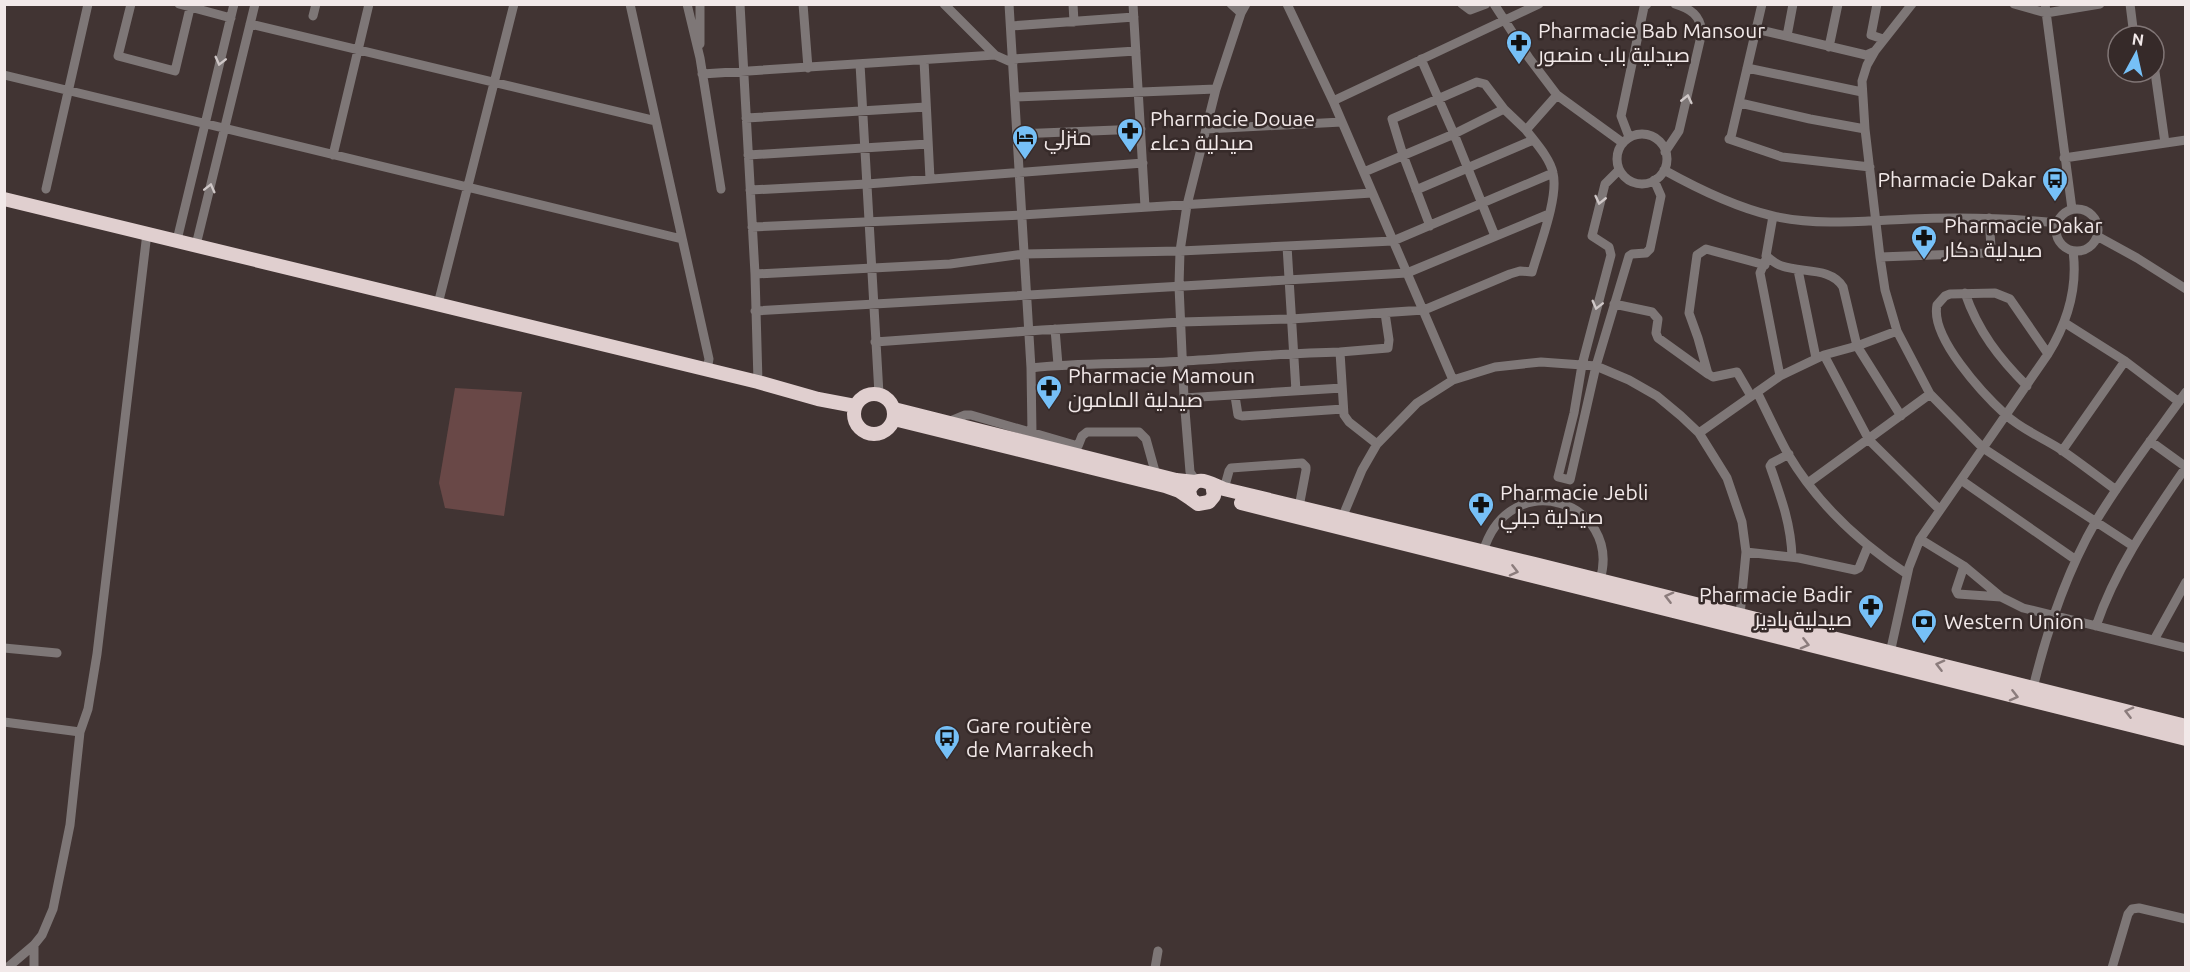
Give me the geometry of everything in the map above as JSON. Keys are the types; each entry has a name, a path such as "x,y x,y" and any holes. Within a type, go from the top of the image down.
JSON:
{"highway":[{"path":"4,199 758,382 855,411"},
{"path":"879,394 888,399 894,414 888,429 873,434 859,427 855,411 863,397 879,394"},
{"path":"894,414 1030,437 1156,475 1196,481 1205,480 1218,487 2186,726"},
{"path":"894,414 1165,486 1179,491 1202,505 1212,499 1223,498 2186,739"},
{"path":"1191,499 1189,491 1196,481"},
{"path":"1212,499 1218,487"}],"street":[{"path":"46,189 88,4"},
{"path":"131,4 118,56 174,71 190,6"},
{"path":"179,4 231,18"},
{"path":"177,240 234,4"},
{"path":"196,245 255,4"},
{"path":"313,16 316,4"},
{"path":"333,155 369,4"},
{"path":"438,304 514,4"},
{"path":"630,4 709,359 707,370"},
{"path":"687,4 700,58 721,189"},
{"path":"700,4 700,58"},
{"path":"740,4 755,274 758,382"},
{"path":"803,4 808,68"},
{"path":"944,4 995,55"},
{"path":"1010,4 1031,368 1030,437 1078,446 1082,436 1087,432 1142,433 1146,438 1156,475"},
{"path":"1073,4 1074,22"},
{"path":"1133,4 1145,207"},
{"path":"1196,481 1190,472 1184,398 1179,286 1180,250 1187,205 1216,89 1243,9 1231,4"},
{"path":"1287,4 1333,101 1453,380"},
{"path":"1462,4 1470,10 1486,4"},
{"path":"1494,4 1503,21 1557,95 1626,140"},
{"path":"1333,101 1539,4"},
{"path":"1626,140 1621,116 1644,7 1647,4"},
{"path":"1665,152 1679,131 1702,32 1700,19 1687,6 1675,4"},
{"path":"1762,4 1740,103 1729,139 1782,157 1870,167"},
{"path":"1787,36 1793,4"},
{"path":"1829,47 1838,4"},
{"path":"1866,55 1877,4"},
{"path":"1911,4 1875,51 1864,74 1862,92 1885,290 1898,331 1930,394 1983,448 2133,546"},
{"path":"2014,4 2045,9 2100,4"},
{"path":"2130,4 2132,24"},
{"path":"2045,9 2072,209"},
{"path":"1011,26 1134,17"},
{"path":"250,24 656,121"},
{"path":"1756,28 1866,55 1875,51"},
{"path":"1870,35 1884,39"},
{"path":"702,74 995,55 1013,61 1136,51"},
{"path":"924,60 930,179"},
{"path":"1421,60 1495,236"},
{"path":"860,64 879,394"},
{"path":"1747,68 1862,92"},
{"path":"4,75 682,239"},
{"path":"875,342 1055,329 1291,319 1424,310 1510,274 1520,271 1532,272 1549,214 1554,185 1553,172 1526,130 1481,82 1470,84 1392,119 1430,226"},
{"path":"2157,84 2165,143"},
{"path":"1015,97 1216,89"},
{"path":"1526,130 1557,95"},
{"path":"1740,103 1865,129"},
{"path":"746,118 926,107"},
{"path":"1364,172 1454,134 1504,109"},
{"path":"1206,129 1342,122"},
{"path":"1017,134 1141,129"},
{"path":"1636,135 1651,136 1662,145 1665,152 1664,170 1654,180 1638,184 1619,170 1617,156 1626,140 1636,135"},
{"path":"1416,190 1533,140"},
{"path":"2064,158 2186,140"},
{"path":"748,155 928,144"},
{"path":"750,190 1143,164"},
{"path":"1619,170 1605,184 1593,236 1609,247 1611,252 1582,365 1574,413 1558,477 1570,480 1596,366 1630,255 1646,253 1650,249 1661,196 1654,180"},
{"path":"1664,170 1691,185 1744,207 1773,216 1812,221 1989,218 2057,223"},
{"path":"755,274 950,264 1024,254 1393,241 1553,172"},
{"path":"752,227 1187,205 1372,193"},
{"path":"2072,209 2086,211 2096,222 2097,236 2091,246 2079,251 2067,249 2056,235 2057,223 2063,214 2072,209"},
{"path":"756,311 1407,273 1549,214"},
{"path":"1773,216 1765,261 1760,273 1780,376"},
{"path":"1880,256 1986,253 1991,247 1989,218"},
{"path":"7,968 42,935 53,909 62,874 74,795 80,732 88,710 96,654 147,233"},
{"path":"2097,236 2186,289"},
{"path":"1287,246 1296,391"},
{"path":"1708,374 1689,313 1696,255 1706,249 1742,260 1765,261 1834,277 1840,283 1857,346 1901,416"},
{"path":"1890,652 1907,574 1920,539 2027,386 2065,323 2074,279 2073,251"},
{"path":"1798,270 1820,357 1869,440 1940,510"},
{"path":"2048,354 2007,297 1995,293 1950,294 1941,300 1936,309 1937,321 1963,367 2006,416 2062,451 2116,490"},
{"path":"1965,294 1989,344 2027,386"},
{"path":"1614,304 1654,314 1658,322 1656,333 1658,339 1713,377 1737,372 1754,394 1808,483 1868,546 1907,574"},
{"path":"1031,368 1388,348 1385,313"},
{"path":"2065,323 2125,361 2179,402"},
{"path":"1055,329 1058,365"},
{"path":"1699,433 1780,376 1820,357 1898,331"},
{"path":"1340,352 1343,410 1349,422 1377,444"},
{"path":"2062,451 2125,361"},
{"path":"1342,518 1362,470 1377,444 1417,403 1453,380 1495,367 1541,362 1596,366 1629,380 1657,396 1699,433 1727,478 1742,522 1746,552 1740,615"},
{"path":"1184,398 1342,388"},
{"path":"2033,688 2053,616 2076,560 2116,490 2186,392"},
{"path":"1808,483 1930,394"},
{"path":"1235,396 1238,415 1242,416 1343,410"},
{"path":"2096,626 2106,597 2133,546 2186,467 2150,441"},
{"path":"1789,454 1770,466 1788,518 1792,557"},
{"path":"1218,487 1232,468 1302,463 1306,471 1299,507"},
{"path":"1961,480 2076,560"},
{"path":"1483,552 1492,528 1512,509 1530,502 1557,502 1583,515 1595,530 1603,557 1599,580"},
{"path":"1920,539 1964,566 2001,597 2023,608 2186,648"},
{"path":"1746,552 1792,557 1855,570 1859,568 1868,546"},
{"path":"1964,566 1956,590 1958,594 2001,597"},
{"path":"2154,640 2186,582"},
{"path":"4,648 57,653"},
{"path":"4,722 80,732"},
{"path":"2112,968 2128,914 2132,909 2139,908 2186,919"},
{"path":"34,945 34,968"},
{"path":"1155,968 1158,951"}],"shaded area":[{"path":"455,388 522,392 504,516 445,508 439,483"}],"place":[{"name":"Pharmacie Bab Mansour صيدلية باب منصور","path":"1519,66"},
{"name":"Pharmacie Douae صيدلية دعاء","path":"1130,154"},
{"name":"منزلي","path":"1025,161"},
{"name":"Pharmacie Dakar","path":"2055,203"},
{"name":"Pharmacie Dakar صيدلية دكار","path":"1924,261"},
{"name":"Pharmacie Mamoun صيدلية المامون","path":"1049,411"},
{"name":"Pharmacie Jebli صيدلية جبلي","path":"1481,528"},
{"name":"Pharmacie Badir صيدلية بادير","path":"1871,630"},
{"name":"Western Union","path":"1924,645"},
{"name":"Gare routière de Marrakech","path":"947,761"}]}
